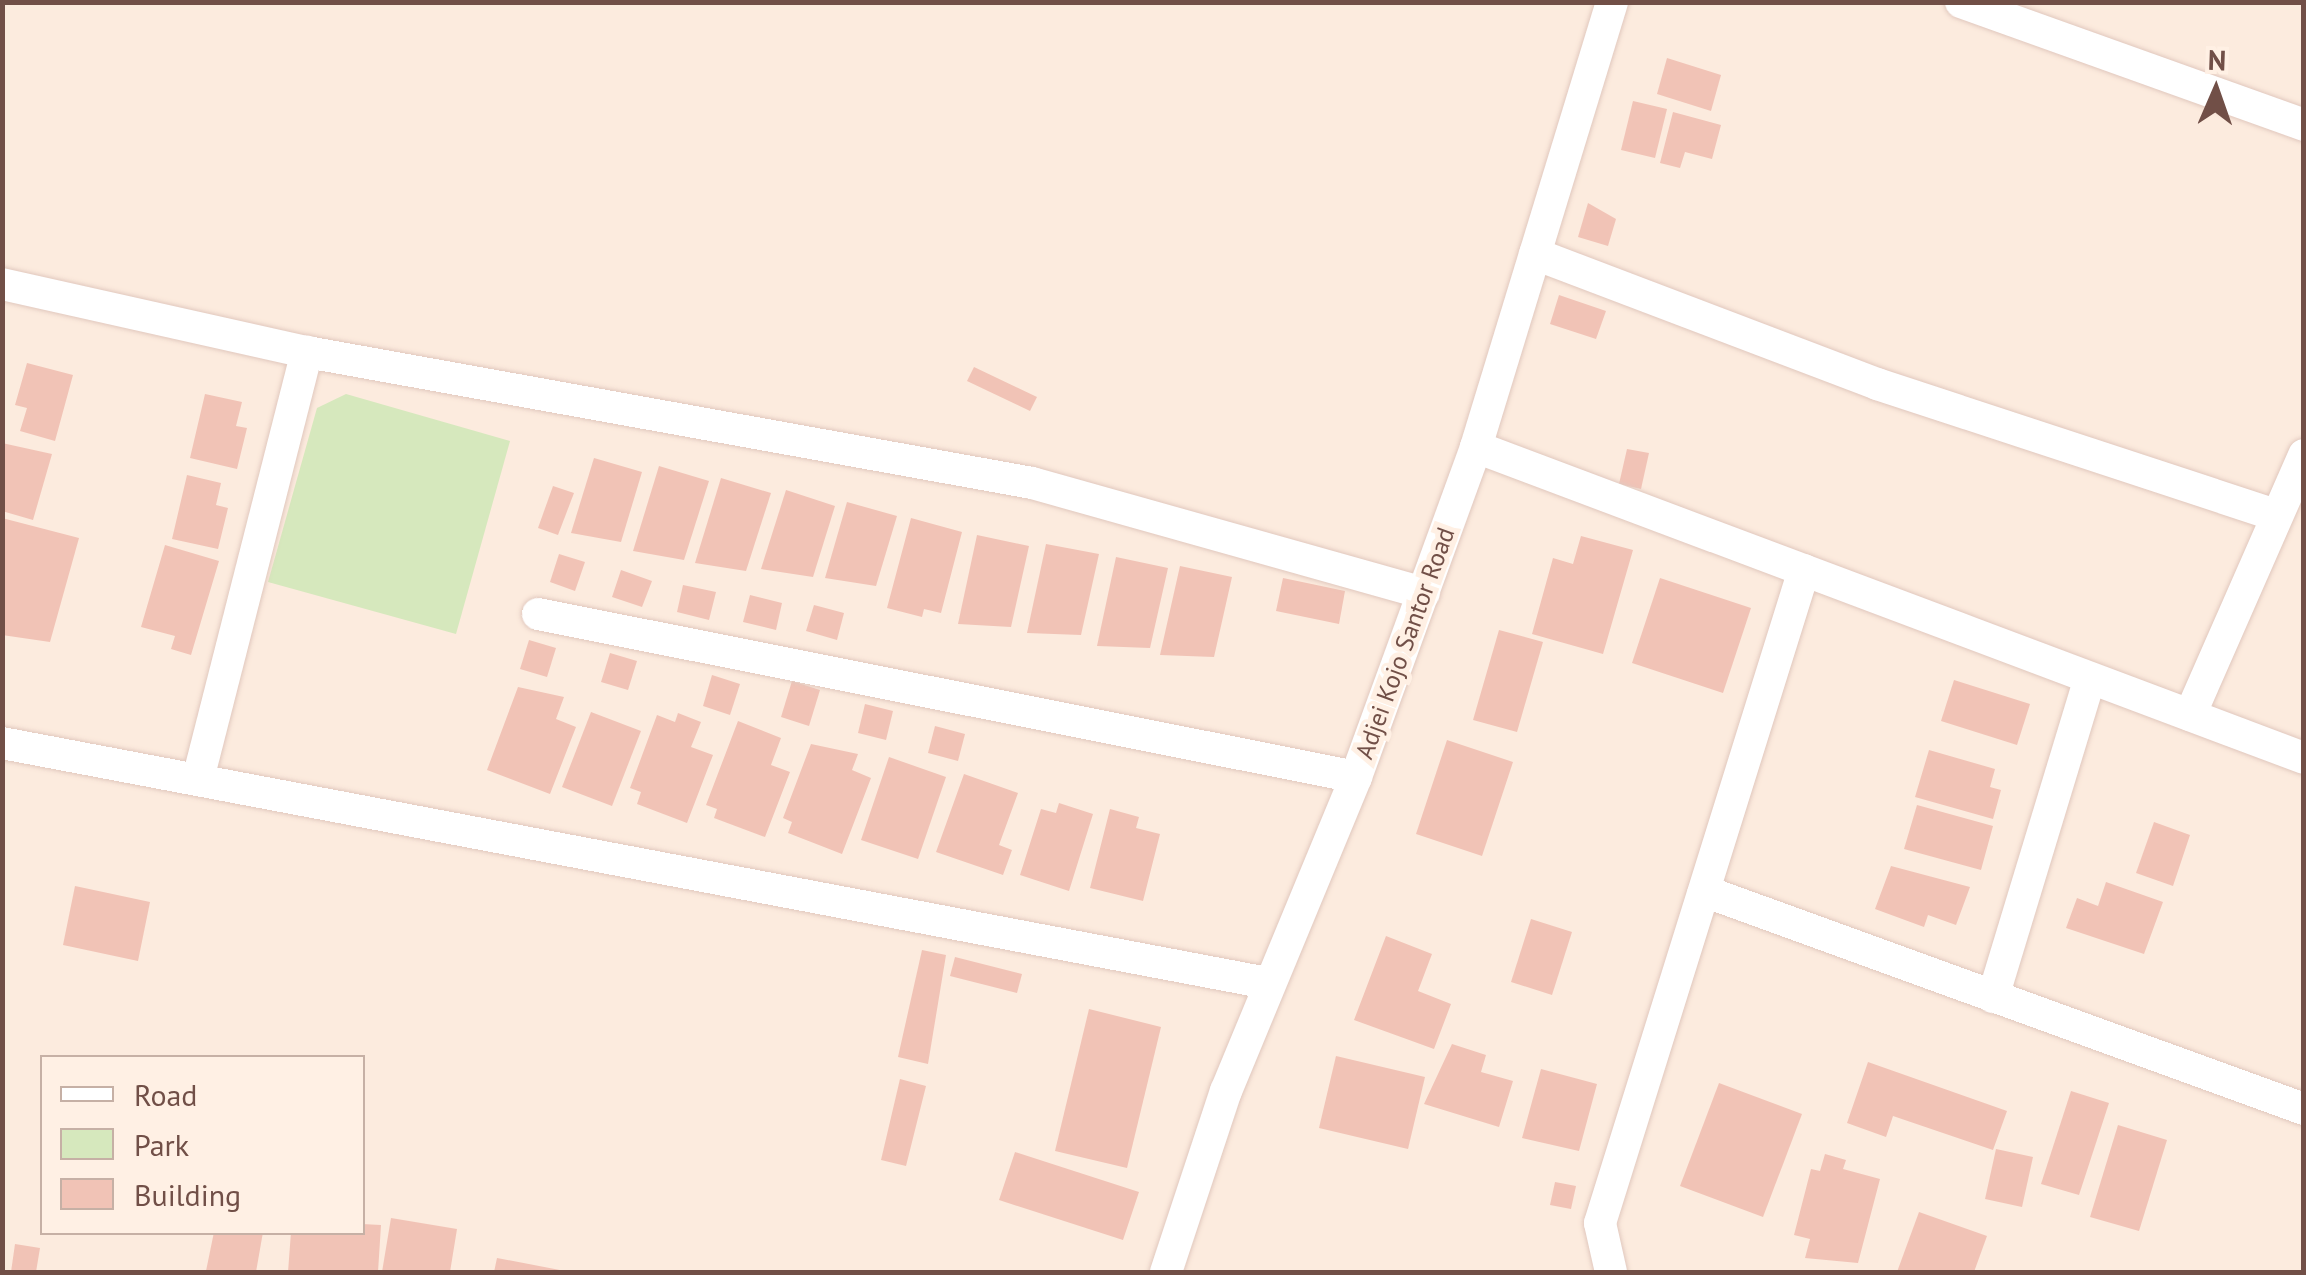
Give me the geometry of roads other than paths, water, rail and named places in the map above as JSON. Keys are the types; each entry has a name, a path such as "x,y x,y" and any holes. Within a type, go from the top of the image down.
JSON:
{"street":[{"name":"Adjei Kojo Santor Road","path":"1166,1272 1267,982 1356,777 1476,446 1612,2"},
{"path":"1961,2 2304,124"},
{"path":"1534,254 1878,384 2272,514"},
{"path":"2,284 307,352 1032,482 1424,593"},
{"path":"198,779 307,352"},
{"path":"1476,446 2304,758"},
{"path":"2190,715 2272,514 2304,456"},
{"path":"1611,1272 1600,1223 1804,570"},
{"path":"538,614 1356,777"},
{"path":"1994,996 2090,678"},
{"path":"2,744 1267,982"},
{"path":"1704,890 2304,1109"}]}
